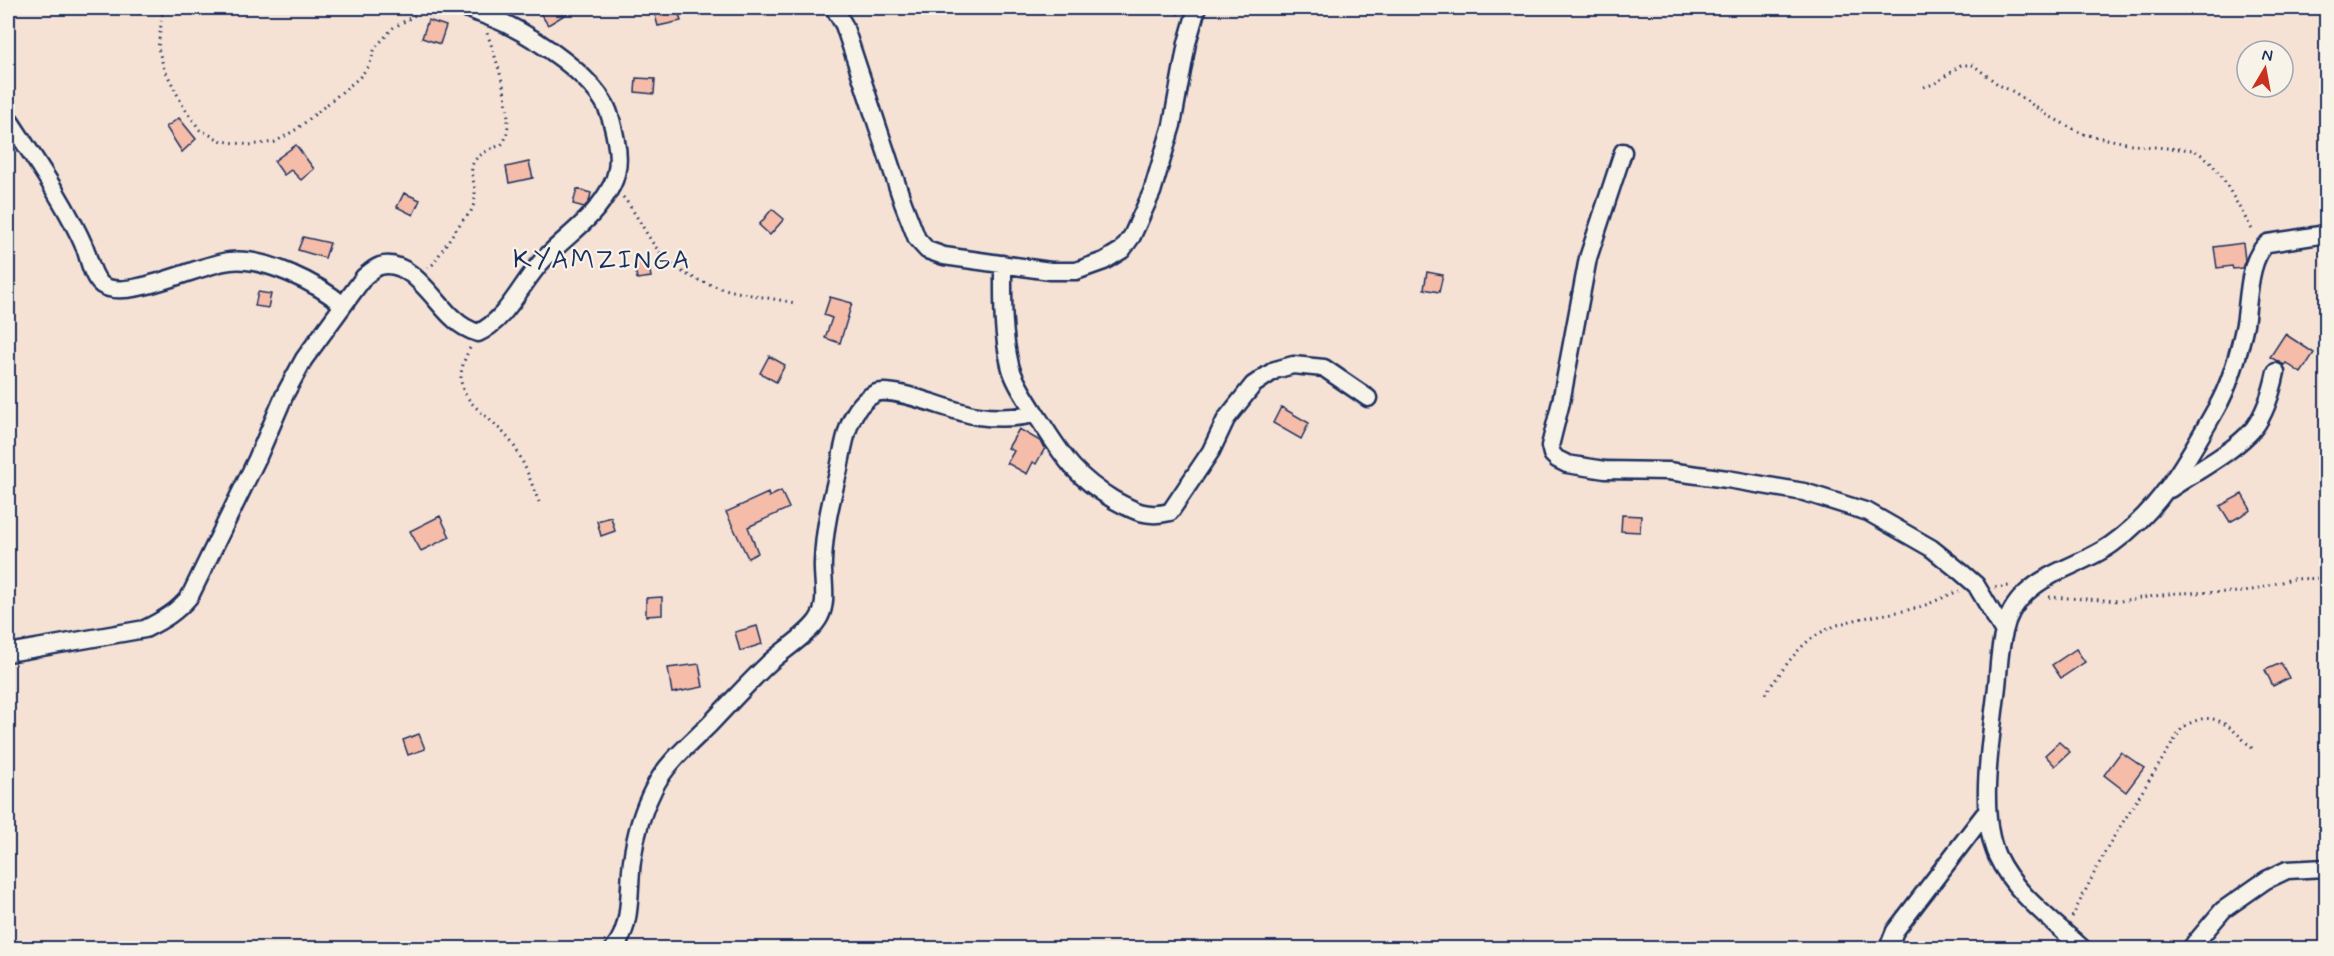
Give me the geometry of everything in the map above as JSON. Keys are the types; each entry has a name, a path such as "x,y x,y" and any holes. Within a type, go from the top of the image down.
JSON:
{"street":[{"path":"834,8 844,25 917,239 927,250 944,256 1050,271 1076,271 1104,261 1122,250 1132,236 1152,192 1168,136 1188,35 1197,8"},
{"path":"8,653 145,629 164,620 179,609 190,596 225,526 285,394 304,359 364,277 378,266 400,267 416,278 453,318 466,328 478,333 486,330 505,310 542,261 595,213 613,184 617,170 618,153 606,106 591,85 530,37 507,24 473,11"},
{"path":"8,118 79,234 95,277 101,284 122,291 228,261 249,261 304,280 343,305"},
{"path":"1623,152 1588,258 1561,402 1550,446 1552,454 1557,459 1605,470 1668,471 1727,478 1804,492 1868,512 1931,549 1976,585 2004,632"},
{"path":"2082,948 2020,889 2004,870 1989,830 1988,773 2004,632 2012,610 2026,592 2112,544 2144,518 2167,491 2217,408 2231,379 2245,324 2252,273 2262,248 2275,242 2326,234"},
{"path":"1003,264 1002,321 1010,367 1023,395 1053,443 1082,478 1132,511 1156,516 1170,512 1211,451 1226,419 1254,385 1275,370 1293,365 1324,368 1368,398"},
{"path":"2167,491 2235,446 2254,428 2264,410 2276,372"},
{"path":"614,948 626,925 632,859 641,822 654,787 669,766 767,665 809,629 820,616 823,599 824,527 844,436 864,400 876,392 888,391 903,393 952,411 976,416 1007,419 1036,414"},
{"path":"1888,948 1895,931 1988,811"},
{"path":"2191,948 2223,910 2266,880 2287,870 2326,868"}],"path":[{"path":"163,8 158,48 183,106 200,130 222,141 250,145 275,142 297,129 359,78 369,66 375,48 393,28 427,8"},
{"path":"416,278 433,264 472,210 474,197 471,174 475,159 486,150 501,145 506,135 507,108 501,78 473,11"},
{"path":"1924,87 1934,84 1961,65 1973,65 1999,86 2014,92 2047,115 2083,134 2141,146 2194,150 2209,160 2222,177 2262,248"},
{"path":"613,184 662,254 677,267 701,280 795,303"},
{"path":"478,333 460,372 462,390 513,445 539,502"},
{"path":"2026,592 2062,599 2120,601 2176,593 2245,592 2292,579 2326,578"},
{"path":"1765,694 1807,642 1828,629 1845,621 1918,607 1976,585"},
{"path":"2064,932 2108,846 2182,728 2195,719 2219,721 2228,725 2252,748"}],"building":[{"path":"549,8 576,8 548,25 540,13"},
{"path":"653,8 677,8 681,21 658,26"},
{"path":"428,20 446,26 440,44 422,38"},
{"path":"636,78 655,79 654,94 635,92"},
{"path":"179,118 196,139 182,152 166,127"},
{"path":"296,145 314,169 301,180 291,170 284,175 274,161"},
{"path":"529,162 533,178 509,183 506,167"},
{"path":"577,189 591,193 589,202 584,207 573,204"},
{"path":"404,193 420,200 413,215 397,207"},
{"path":"772,209 784,219 770,235 759,225"},
{"path":"303,237 330,243 325,258 298,250"},
{"path":"2243,243 2245,260 2242,268 2233,269 2232,266 2217,268 2214,247"},
{"path":"648,260 651,277 637,279 634,262"},
{"path":"1427,272 1443,275 1439,292 1424,289"},
{"path":"258,292 271,294 268,308 255,306"},
{"path":"830,297 852,303 840,343 825,338 832,318 824,315"},
{"path":"2285,334 2314,353 2301,373 2286,363 2284,365 2270,357"},
{"path":"769,356 785,365 776,382 760,373"},
{"path":"1281,407 1309,423 1301,439 1273,423"},
{"path":"1019,429 1040,441 1045,448 1036,464 1033,462 1027,474 1007,463 1014,451 1008,448"},
{"path":"781,491 789,508 748,527 758,553 748,558 726,512 768,493 769,497"},
{"path":"2242,494 2251,510 2230,522 2220,506"},
{"path":"1622,515 1641,516 1640,532 1621,531"},
{"path":"440,516 450,537 421,551 410,531"},
{"path":"611,517 615,531 601,536 597,521"},
{"path":"662,597 662,615 646,616 646,598"},
{"path":"757,626 762,644 740,651 735,632"},
{"path":"2076,649 2085,662 2061,678 2052,665"},
{"path":"2281,663 2289,678 2273,686 2265,670"},
{"path":"699,664 703,687 672,693 668,668"},
{"path":"419,734 425,749 408,755 403,740"},
{"path":"2059,742 2070,752 2055,766 2045,755"},
{"path":"2121,752 2144,768 2126,792 2104,775"}],"district":[{"name":"KYAMZINGA","path":"602,259"}]}
